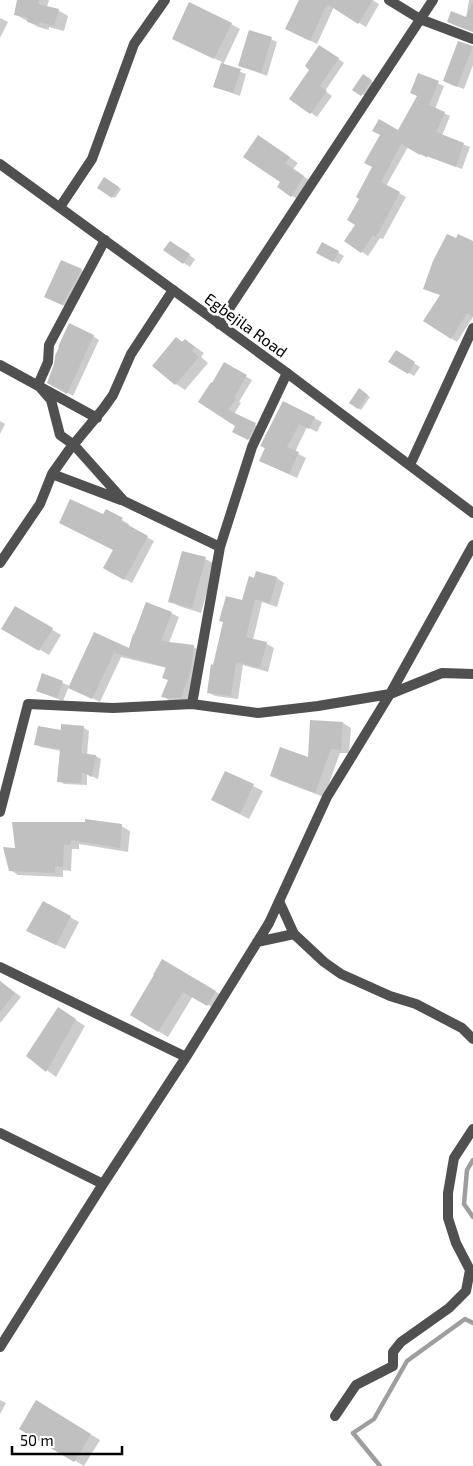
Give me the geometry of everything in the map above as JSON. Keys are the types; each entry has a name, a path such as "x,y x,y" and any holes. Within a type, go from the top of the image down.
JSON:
{"street":[{"path":"60,208 92,159 134,44 165,0"},
{"path":"389,0 420,20 473,39"},
{"path":"219,324 433,0"},
{"name":"Egbejila Road","path":"0,164 287,373 473,513"},
{"path":"38,385 48,362 49,345 105,240"},
{"path":"0,563 40,504 52,474 113,395 131,354 172,290"},
{"path":"410,465 473,328"},
{"path":"0,365 97,418"},
{"path":"192,704 220,547 252,447 287,373"},
{"path":"38,385 51,400 60,435 74,445 124,501"},
{"path":"52,474 124,501 220,547"},
{"path":"0,1347 186,1057 269,923 326,797 390,694 473,546"},
{"path":"0,812 28,704 113,708 192,704 258,713 318,706 390,694 442,673 473,674"},
{"path":"279,901 294,934 324,962 341,974 390,996 416,1004 462,1028 473,1039"},
{"path":"257,942 294,934"},
{"path":"0,967 186,1057"},
{"path":"335,1416 356,1385 393,1366 393,1352 401,1342 449,1308 466,1291 470,1270 456,1243 448,1218 448,1193 454,1158 473,1129"},
{"path":"0,1133 103,1184"}],"building":[{"path":"17,0 39,0 38,4 59,9 54,26 40,22 39,25 27,22 28,18 14,15"},
{"path":"299,0 373,0 358,24 327,4 310,41 285,29"},
{"path":"189,2 232,23 214,59 172,39"},
{"path":"472,3 473,32 447,22 451,11 466,17"},
{"path":"249,30 272,37 261,73 238,66"},
{"path":"458,41 473,46 457,87 443,81"},
{"path":"319,45 339,58 320,86 327,91 310,114 289,99 309,70 305,66"},
{"path":"221,63 241,69 233,93 213,87"},
{"path":"418,73 439,81 429,105 445,112 436,132 464,143 456,167 420,155 401,144 381,182 400,192 376,237 373,235 361,253 344,241 355,225 347,220 359,199 356,197 372,167 364,163 380,135 372,131 379,119 398,130 417,96 410,93"},
{"path":"363,74 372,80 361,96 352,90"},
{"path":"258,135 290,157 285,163 304,176 291,197 277,187 280,182 243,157"},
{"path":"104,177 119,187 112,198 97,188"},
{"path":"447,234 456,238 458,234 473,241 473,317 467,313 451,339 423,321 440,295 423,289 433,261"},
{"path":"170,241 190,254 183,264 163,250"},
{"path":"322,242 339,251 333,262 316,253"},
{"path":"61,260 82,269 62,305 44,297"},
{"path":"69,323 94,335 67,394 47,383 58,347"},
{"path":"176,337 182,342 185,339 195,347 192,351 199,357 175,385 152,366"},
{"path":"396,350 415,362 408,374 388,362"},
{"path":"224,362 247,375 234,398 236,399 228,410 256,423 248,440 232,432 235,426 198,402"},
{"path":"359,388 368,395 358,409 349,403"},
{"path":"283,401 315,417 309,429 299,424 287,447 299,452 289,474 259,461 265,448 260,446"},
{"path":"70,499 103,514 106,509 123,518 121,521 148,536 124,580 103,568 113,550 59,523"},
{"path":"182,551 206,557 192,608 168,602"},
{"path":"256,571 277,577 270,603 255,599 246,637 267,642 260,668 236,662 231,696 207,693 211,664 213,665 223,622 219,621 226,596 242,600 249,576 254,578"},
{"path":"146,602 172,612 161,641 194,645 191,669 181,698 161,697 168,680 162,678 166,667 114,653 92,699 68,688 94,632 129,648"},
{"path":"15,606 53,628 39,651 1,629"},
{"path":"42,673 63,681 57,698 36,691"},
{"path":"310,720 343,722 341,750 331,749 315,793 270,776 280,747 308,757"},
{"path":"61,724 84,726 81,753 96,755 92,777 82,772 81,783 57,782 60,749 34,745 38,726 61,730"},
{"path":"225,771 254,784 240,814 211,800"},
{"path":"85,819 122,824 120,848 71,840 70,845 64,845 63,867 55,866 55,873 9,871 3,847 15,848 12,822 85,822"},
{"path":"43,901 71,916 56,945 26,931"},
{"path":"162,959 216,991 207,1006 183,992 158,1032 130,1015"},
{"path":"0,981 15,993 0,1012"},
{"path":"58,1007 76,1019 46,1072 26,1056"},
{"path":"36,1400 91,1434 74,1462 19,1429"}],"waterway":[{"path":"473,1160 467,1170 464,1204 473,1217"},
{"path":"380,1466 353,1433 374,1419 407,1361 465,1319 473,1323"}]}
